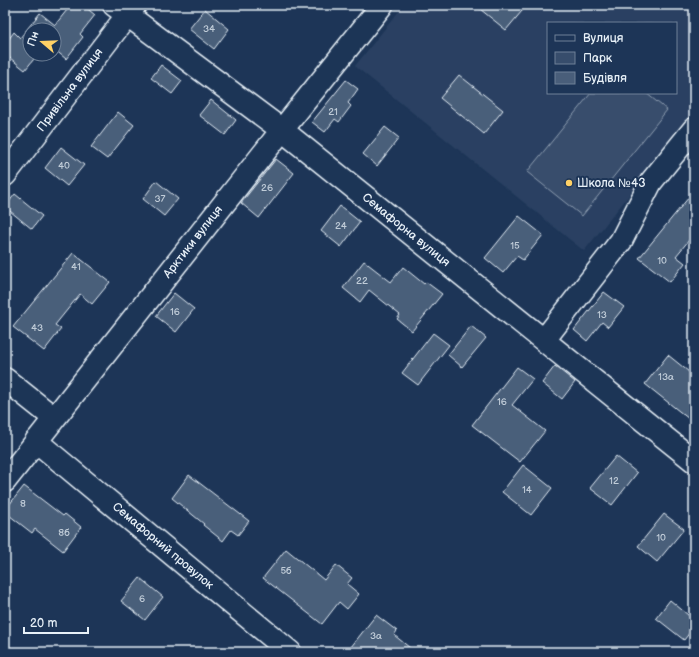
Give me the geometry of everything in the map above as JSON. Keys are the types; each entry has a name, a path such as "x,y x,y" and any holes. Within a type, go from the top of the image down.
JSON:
{"street":[{"name":"Арктики вулиця","path":"5,481 382,5"},
{"name":"Семафорна вулиця","path":"125,8 282,130 694,461"},
{"name":"Привільна вулиця","path":"5,175 125,8"},
{"path":"544,340 621,241 651,182 694,129"},
{"path":"5,379 54,418"},
{"name":"Семафорний провулок","path":"36,441 290,652"}],"shaded area":[{"name":"Школа №43","path":"404,5 694,5 694,115 584,251 355,66"}],"green space":[{"path":"590,94 647,94 667,110 582,216 527,172"}],"building":[{"path":"71,5 83,5 95,15 80,34 83,37 66,59 62,56 62,22 57,22"},
{"path":"475,5 527,5 506,30"},
{"path":"205,9 229,29 214,49 189,29"},
{"path":"40,13 51,22 33,22"},
{"path":"14,32 20,38 22,36 22,62 32,62 25,70 5,54 5,44"},
{"path":"161,65 182,81 172,94 151,78"},
{"path":"459,75 503,110 484,134 440,98"},
{"path":"346,80 358,89 348,103 351,106 339,122 335,119 325,132 312,122"},
{"path":"211,100 236,120 225,135 199,115"},
{"path":"118,112 134,125 107,159 91,147"},
{"path":"385,127 399,138 377,166 363,154"},
{"path":"61,147 84,165 67,186 45,168"},
{"path":"276,159 294,173 259,218 241,203"},
{"path":"156,181 178,199 164,216 143,199"},
{"path":"694,191 694,234 676,256 685,263 670,282 639,258"},
{"path":"15,194 42,216 32,229 5,207"},
{"path":"340,206 360,222 341,247 321,231"},
{"path":"519,216 543,235 523,260 517,256 503,273 485,258"},
{"path":"73,253 110,282 92,304 80,294 55,325 61,329 44,351 13,327"},
{"path":"364,261 391,282 403,267 424,284 426,282 442,294 412,331 397,319 400,315 369,290 360,302 343,288"},
{"path":"604,292 624,307 608,327 602,322 587,341 574,330"},
{"path":"174,293 194,309 176,332 156,316"},
{"path":"471,326 486,338 462,367 448,355"},
{"path":"433,333 449,345 418,385 402,373"},
{"path":"668,355 694,376 694,423 645,384"},
{"path":"555,366 575,382 562,399 542,383"},
{"path":"517,367 533,379 512,405 545,431 520,462 472,425"},
{"path":"616,456 637,473 612,505 590,488"},
{"path":"523,465 552,488 531,515 502,492"},
{"path":"189,475 249,521 238,535 231,530 223,541 172,498"},
{"path":"24,486 63,516 65,514 81,527 63,551 35,529 32,533 5,512"},
{"path":"664,514 684,529 657,562 638,546"},
{"path":"286,549 324,580 336,565 352,578 347,584 359,594 347,609 339,602 322,624 263,578"},
{"path":"140,578 163,597 145,620 121,601"},
{"path":"670,600 694,620 694,627 684,640 656,618"},
{"path":"376,615 397,631 394,635 415,652 347,652"}],"place":[{"name":"Школа №43","path":"569,183"}]}
